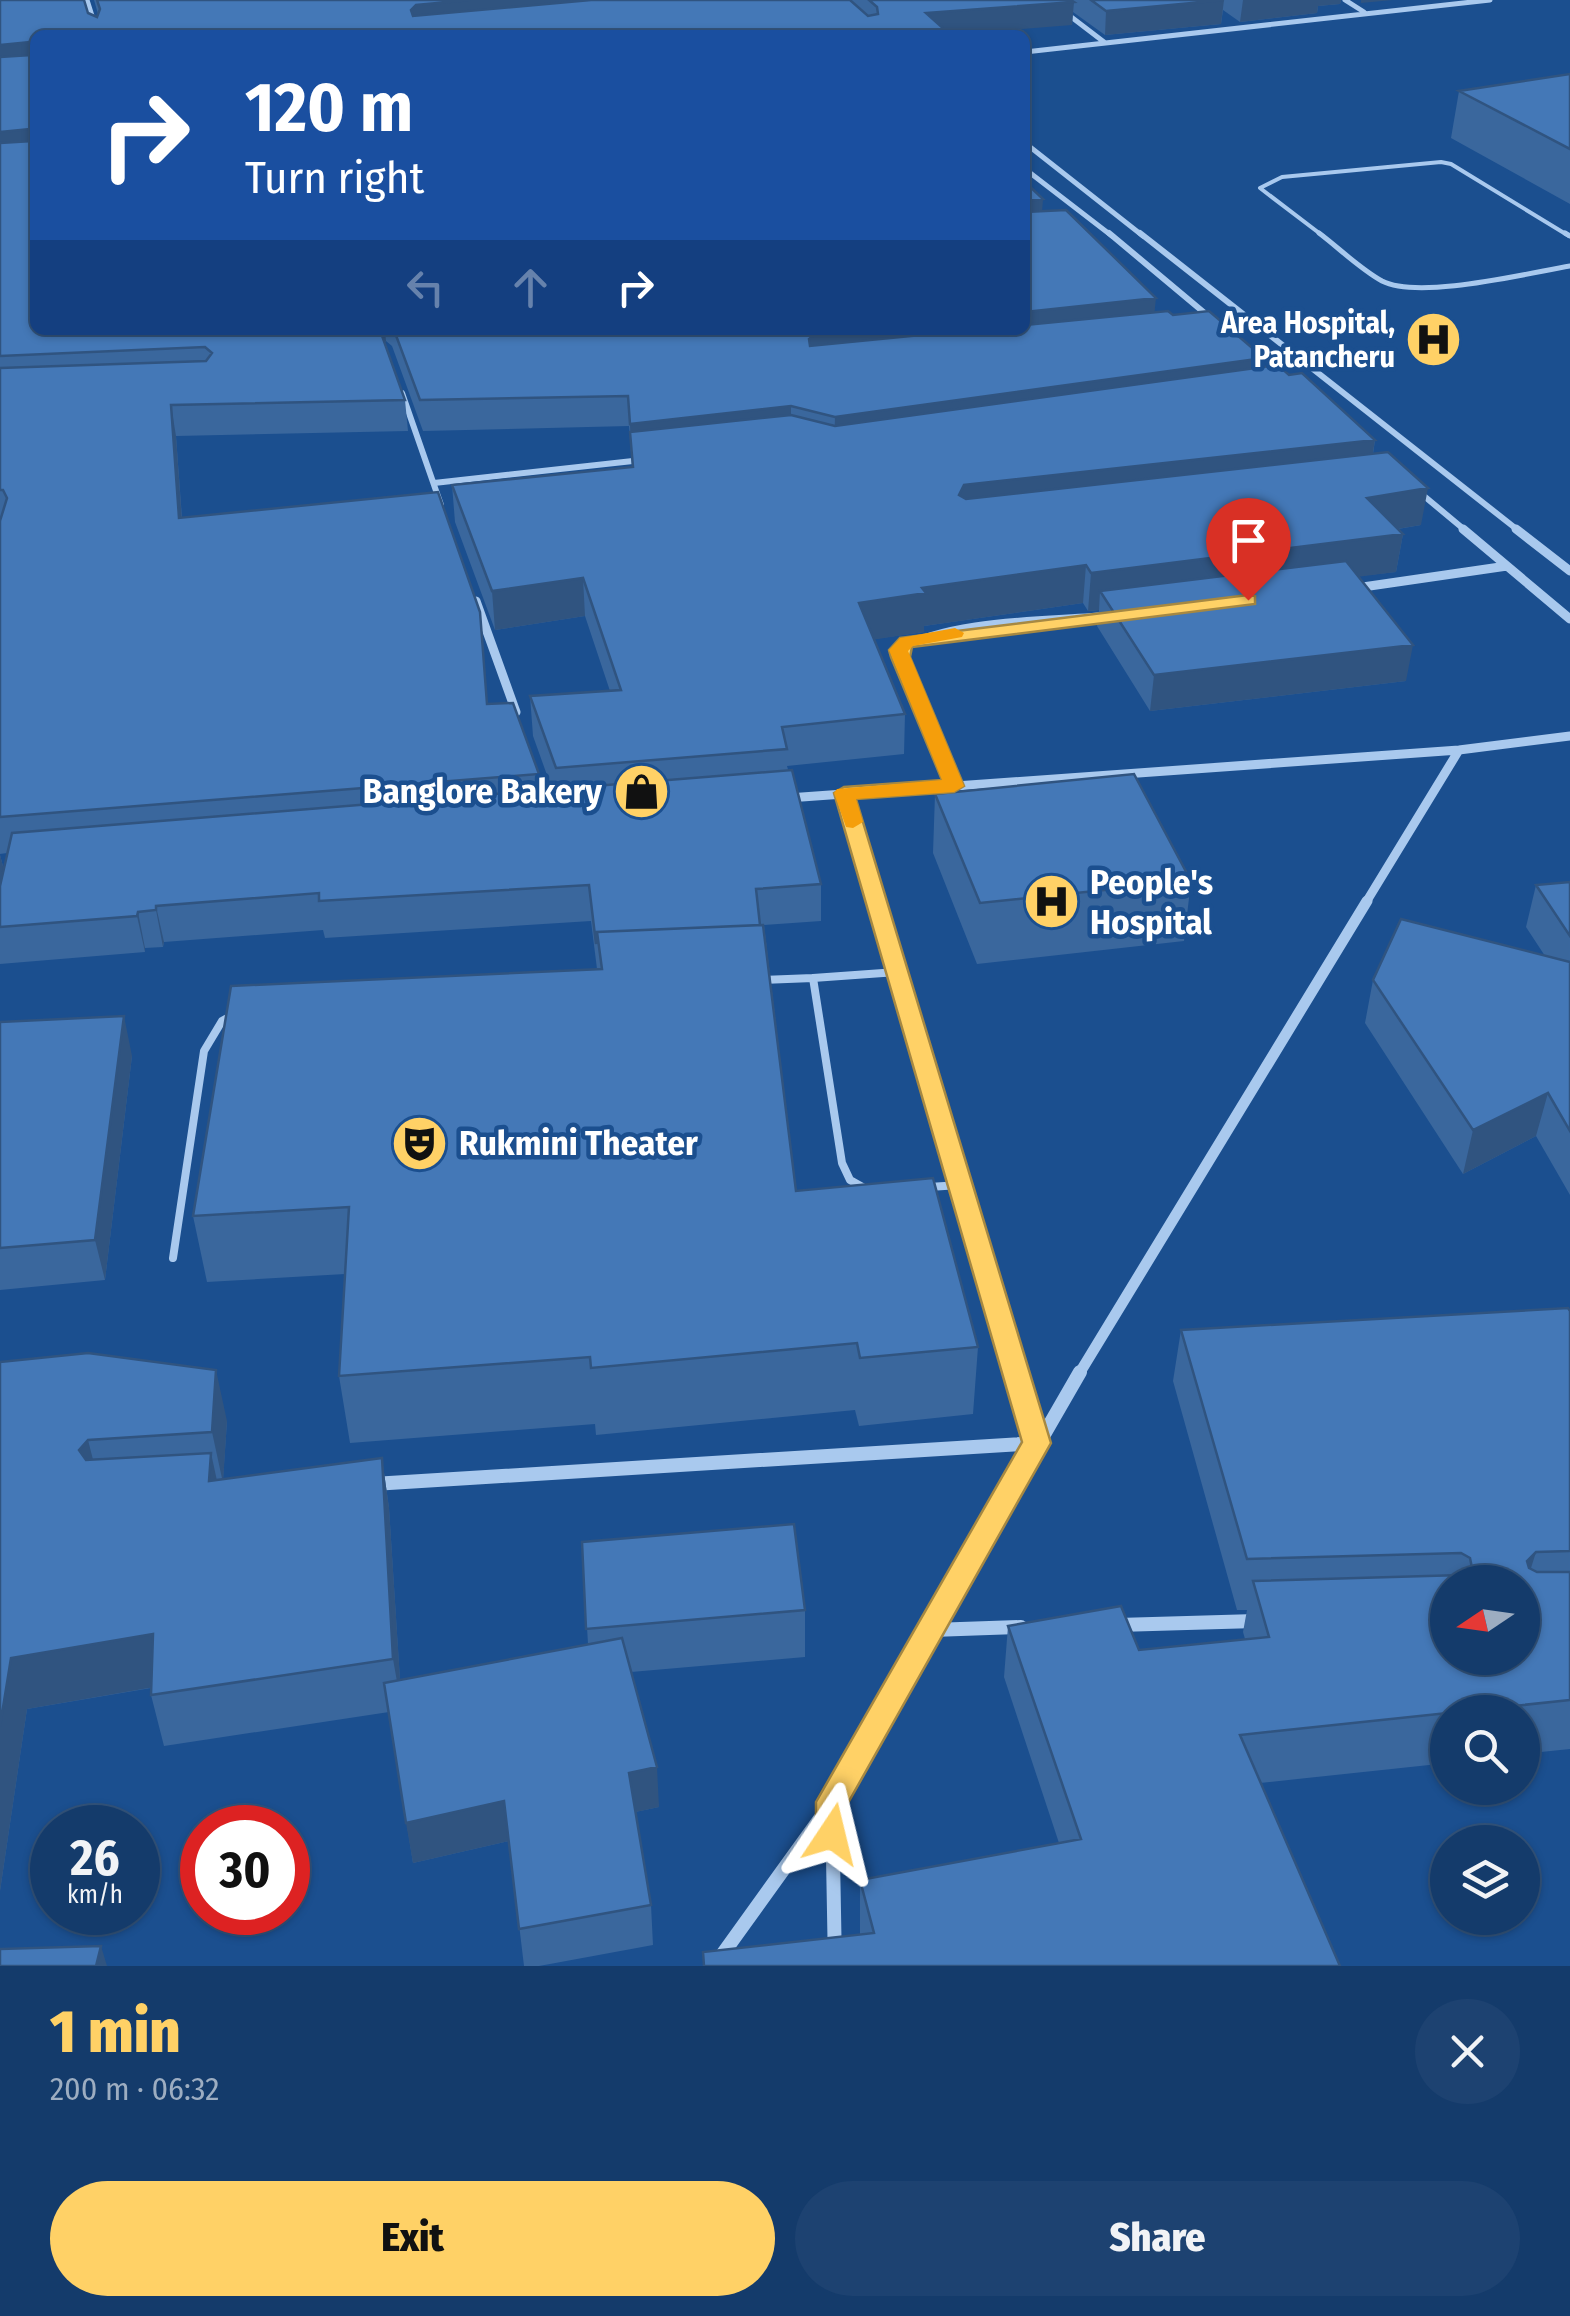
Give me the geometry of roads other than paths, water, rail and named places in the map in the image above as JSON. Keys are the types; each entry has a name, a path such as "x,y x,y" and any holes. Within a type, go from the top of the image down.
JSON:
{"street":[{"path":"86,0 96,30"},
{"path":"1049,0 1104,42"},
{"path":"1346,0 1365,13"},
{"path":"1030,51 1490,0"},
{"path":"1224,18 1238,27"},
{"path":"1030,147 1570,571"},
{"path":"1030,173 1102,227 1221,327 1202,329"},
{"path":"1083,229 1102,227"},
{"path":"398,382 447,520"},
{"path":"434,483 652,459"},
{"path":"1403,479 1570,620"},
{"path":"1346,589 1507,566"},
{"path":"474,594 520,724"},
{"path":"954,786 900,657 899,650 906,642 1131,614"},
{"path":"767,800 1459,750 1570,736"},
{"path":"714,1966 832,1802 1037,1443 1459,750"},
{"path":"844,793 1037,1443"},
{"path":"361,1485 1037,1443"},
{"path":"1110,1625 1269,1620"},
{"path":"932,1630 1031,1627"},
{"path":"832,1802 834,1966"}],"lane":[{"path":"1570,236 1452,164 1441,162 1282,177 1260,188 1384,282 1397,286 1428,286 1570,266"},
{"path":"755,980 897,972"},
{"path":"813,978 842,1163 850,1180 866,1189 880,1188"},
{"path":"173,1258 204,1050 222,1020 235,1013"},
{"path":"909,1188 960,1185"}],"place":[{"name":"Area Hospital, Patancheru","path":"1434,340"},
{"name":"Banglore Bakery","path":"641,791"},
{"name":"People's Hospital","path":"1051,902"},
{"name":"Rukmini Theater","path":"420,1143"}]}
